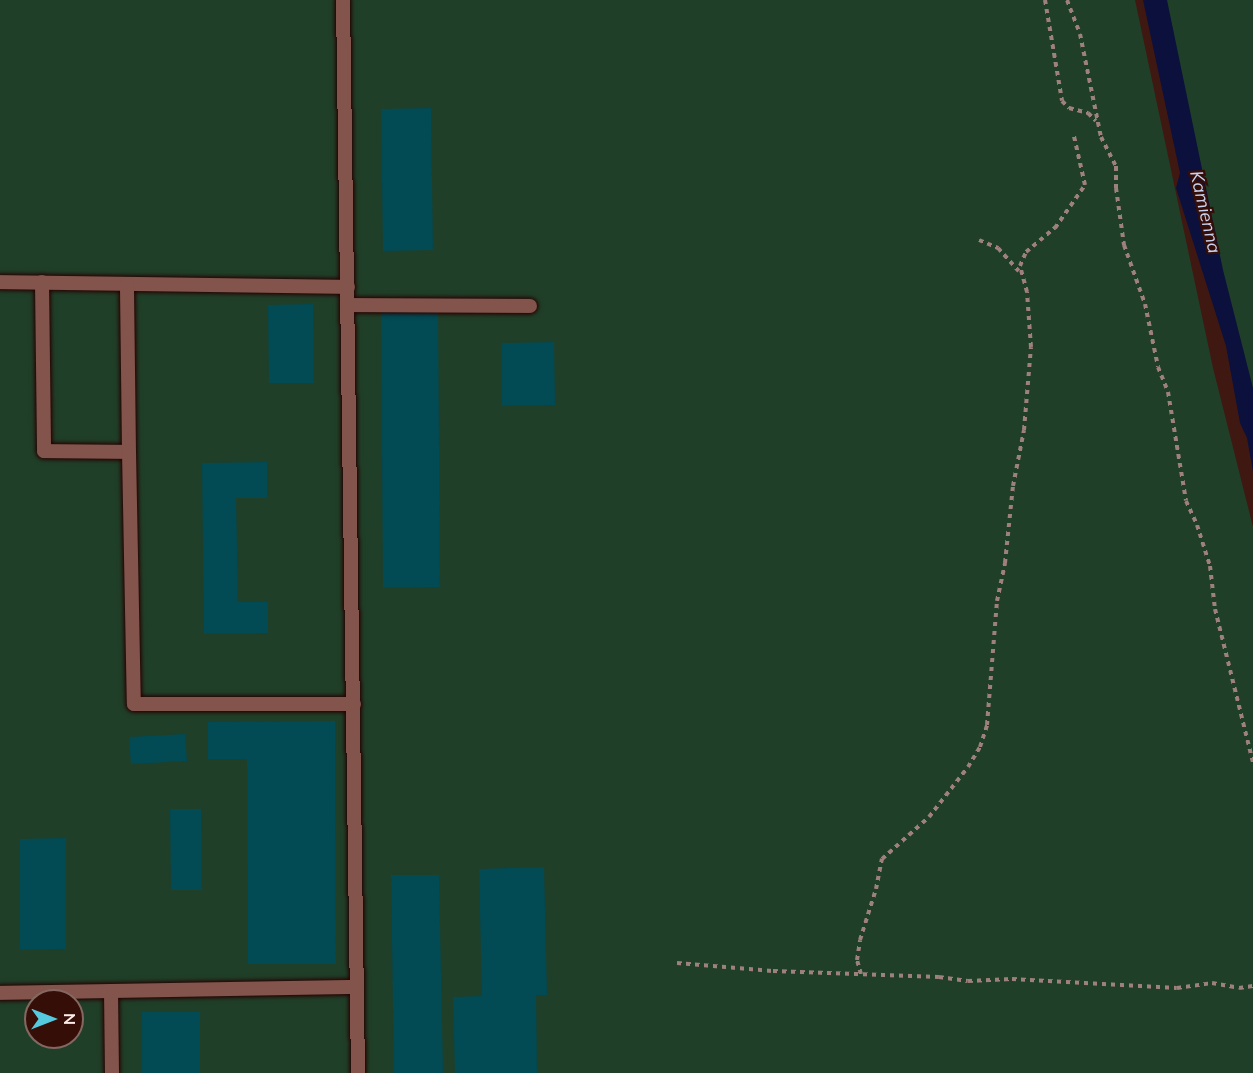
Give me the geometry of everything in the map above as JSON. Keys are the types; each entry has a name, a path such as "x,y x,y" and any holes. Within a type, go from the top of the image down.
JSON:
{"lane":[{"path":"343,0 358,1073"},
{"path":"0,282 348,287"},
{"path":"42,282 44,451 129,453"},
{"path":"127,284 134,704 354,704"},
{"path":"348,305 530,306"},
{"path":"0,993 356,987"},
{"path":"111,992 112,1073"}],"path":[{"path":"1045,0 1062,101 1069,108 1088,113 1098,124"},
{"path":"1067,0 1080,34 1098,124 1106,149 1116,166 1118,178 1116,188 1124,245 1150,323 1158,367 1168,392 1186,501 1197,525 1210,566 1215,609 1253,762"},
{"path":"1020,272 1026,252 1055,228 1085,185 1074,136"},
{"path":"861,974 857,960 860,940 876,889 882,859 929,818 980,747 987,725 998,601 1005,563 1013,486 1024,430 1031,347 1028,292 1020,272 998,248 979,240"},
{"path":"677,963 773,971 945,977 968,981 1012,979 1177,988 1212,982 1239,988 1253,986"}],"green space":[{"path":"0,0 1135,0 1213,368 1253,527 1253,1073 0,1073"},
{"path":"1161,0 1253,0 1253,405"}],"water":[{"name":"Kamienna","path":"1143,0 1167,0 1223,270 1253,388 1253,472 1247,438 1240,423 1226,346 1176,188 1180,173"}],"building":[{"path":"431,108 433,250 383,251 381,109"},
{"path":"313,304 314,383 269,383 268,305"},
{"path":"381,311 438,311 440,587 383,588"},
{"path":"554,342 555,405 502,406 502,343"},
{"path":"267,462 267,498 236,498 238,602 268,602 268,633 204,634 202,463"},
{"path":"335,721 336,964 248,964 247,759 208,759 208,722"},
{"path":"185,734 187,761 131,764 129,737"},
{"path":"170,809 201,809 202,890 171,890"},
{"path":"66,838 66,949 20,950 20,839"},
{"path":"544,867 547,995 536,995 537,1073 455,1073 453,997 482,996 479,869"},
{"path":"391,875 439,875 443,1073 394,1073"},
{"path":"142,1012 200,1012 200,1073 142,1073"}]}
